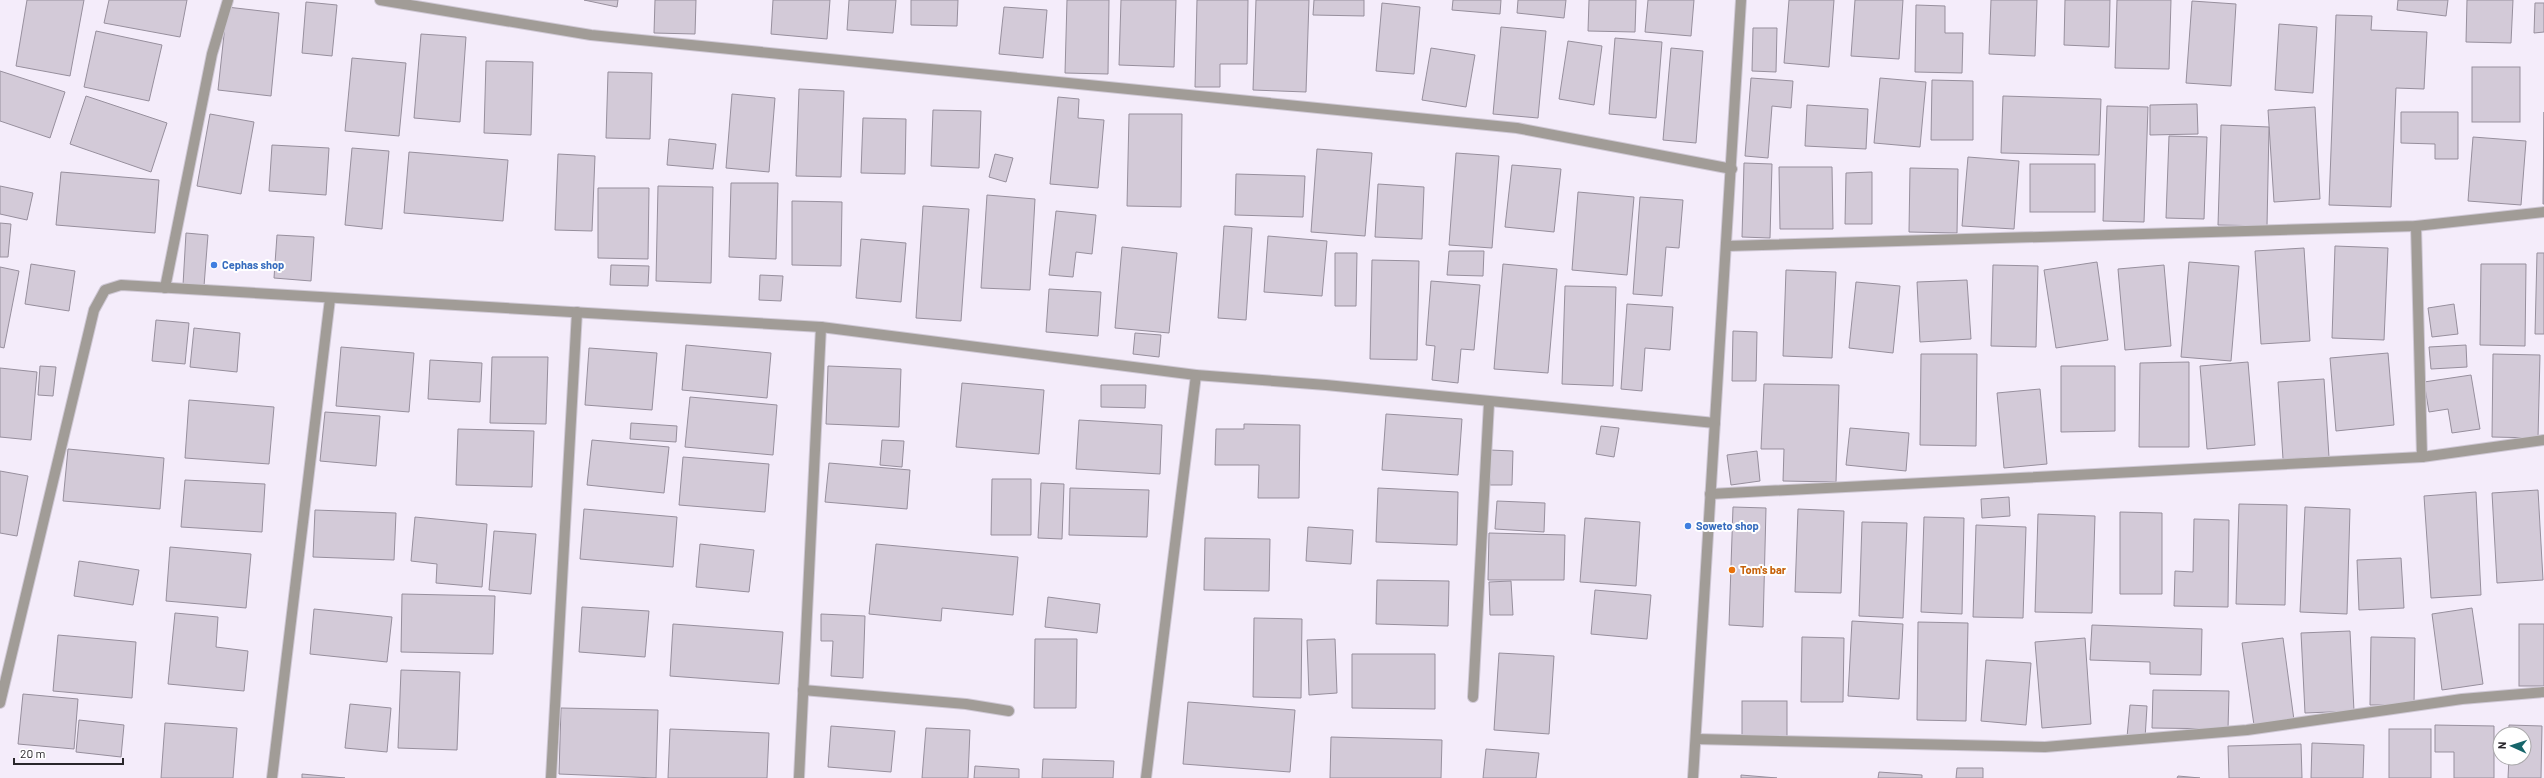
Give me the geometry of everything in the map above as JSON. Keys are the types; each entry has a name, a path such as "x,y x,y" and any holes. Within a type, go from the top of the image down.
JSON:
{"street":[{"path":"164,288 212,54 228,0"},
{"path":"380,0 591,35 1517,128 1732,169"},
{"path":"1693,778 1732,169 1741,0"},
{"path":"1727,246 2416,226 2544,212"},
{"path":"2416,226 2422,457"},
{"path":"0,703 94,310 105,290 121,285 330,299 821,327 1196,374 1326,385 1489,403 1715,423"},
{"path":"272,778 330,299"},
{"path":"551,778 577,312"},
{"path":"799,778 821,327"},
{"path":"1146,778 1196,374"},
{"path":"1474,697 1489,403"},
{"path":"1710,494 2422,457 2544,440"},
{"path":"803,690 966,704 1009,711"},
{"path":"1696,739 2045,747 2247,730 2462,699 2544,692"}],"building":[{"path":"27,0 84,0 70,76 16,66"},
{"path":"109,0 187,0 180,37 104,23"},
{"path":"584,0 618,0 617,7"},
{"path":"655,0 696,0 695,34 654,33"},
{"path":"773,0 830,0 827,39 771,34"},
{"path":"849,0 896,0 893,33 847,30"},
{"path":"911,0 958,0 957,26 911,25"},
{"path":"1067,0 1109,0 1108,74 1065,73"},
{"path":"1121,0 1176,0 1174,67 1119,65"},
{"path":"1197,0 1248,0 1247,64 1220,64 1220,87 1195,87"},
{"path":"1256,0 1309,0 1306,92 1253,90"},
{"path":"1314,0 1364,0 1364,16 1313,15"},
{"path":"1453,0 1501,0 1500,14 1452,10"},
{"path":"1518,0 1566,0 1564,18 1517,13"},
{"path":"1589,0 1636,0 1635,32 1588,31"},
{"path":"1648,0 1694,0 1691,36 1645,32"},
{"path":"1789,0 1834,0 1829,67 1784,63"},
{"path":"1855,0 1903,0 1899,59 1851,56"},
{"path":"1991,0 2037,0 2035,56 1989,54"},
{"path":"2065,0 2110,0 2109,47 2064,45"},
{"path":"2117,0 2171,0 2169,69 2115,68"},
{"path":"2398,0 2448,0 2446,16 2397,10"},
{"path":"2467,0 2513,0 2511,43 2466,42"},
{"path":"2192,1 2236,4 2231,86 2186,83"},
{"path":"306,2 337,5 332,56 302,53"},
{"path":"1382,3 1420,7 1414,74 1376,71"},
{"path":"2535,3 2544,3 2544,32 2534,33"},
{"path":"1916,5 1945,6 1945,33 1963,33 1962,73 1915,72"},
{"path":"227,7 279,13 271,96 218,90"},
{"path":"1004,7 1047,10 1043,58 999,54"},
{"path":"2336,15 2372,16 2371,30 2427,32 2424,89 2396,88 2391,207 2329,205"},
{"path":"2279,24 2317,27 2313,93 2275,90"},
{"path":"1501,27 1546,31 1538,118 1493,114"},
{"path":"1753,28 1777,28 1776,72 1752,71"},
{"path":"96,31 162,45 149,101 84,87"},
{"path":"421,34 466,37 460,122 414,118"},
{"path":"1615,38 1662,42 1656,118 1609,114"},
{"path":"1568,41 1602,46 1594,105 1559,99"},
{"path":"1431,48 1475,55 1466,107 1422,100"},
{"path":"1671,48 1703,51 1696,143 1663,140"},
{"path":"352,58 406,63 399,136 345,131"},
{"path":"486,61 533,62 531,135 484,133"},
{"path":"2472,67 2520,67 2520,122 2472,122"},
{"path":"0,71 65,92 50,138 0,121"},
{"path":"608,72 652,73 650,139 606,138"},
{"path":"1751,78 1793,81 1791,108 1772,106 1768,158 1745,156"},
{"path":"1880,78 1926,82 1920,147 1874,143"},
{"path":"1932,80 1973,81 1973,140 1931,140"},
{"path":"799,89 844,91 841,177 796,176"},
{"path":"732,94 775,98 769,172 726,168"},
{"path":"86,96 167,123 151,172 70,144"},
{"path":"2003,96 2101,99 2099,155 2001,153"},
{"path":"1058,97 1079,99 1078,118 1104,120 1098,188 1050,184"},
{"path":"2197,104 2198,134 2150,135 2150,105"},
{"path":"1807,105 1868,109 1866,149 1805,146"},
{"path":"2107,106 2148,107 2144,222 2103,221"},
{"path":"2315,107 2320,199 2274,202 2268,110"},
{"path":"933,110 981,111 979,168 931,166"},
{"path":"2401,112 2458,112 2458,159 2435,159 2435,144 2401,143"},
{"path":"2544,112 2544,204 2543,204"},
{"path":"210,114 254,122 241,194 197,186"},
{"path":"1129,114 1182,114 1181,207 1127,206"},
{"path":"863,118 906,119 905,174 861,173"},
{"path":"2221,125 2269,127 2267,226 2218,225"},
{"path":"2169,136 2207,137 2204,219 2166,218"},
{"path":"2473,137 2526,141 2521,205 2468,201"},
{"path":"669,139 716,144 713,169 667,165"},
{"path":"272,145 329,148 326,195 269,191"},
{"path":"352,148 389,151 382,229 345,225"},
{"path":"1317,149 1372,153 1365,236 1311,232"},
{"path":"409,152 508,160 503,221 404,213"},
{"path":"1456,153 1499,156 1492,248 1449,245"},
{"path":"558,154 595,156 592,231 555,230"},
{"path":"995,154 1013,158 1006,182 989,177"},
{"path":"1968,157 2019,161 2014,229 1962,226"},
{"path":"1744,163 1772,164 1770,238 1742,237"},
{"path":"2030,164 2095,164 2095,212 2030,212"},
{"path":"1512,165 1561,169 1554,232 1505,227"},
{"path":"1779,167 1832,167 1833,229 1780,229"},
{"path":"1910,168 1958,169 1957,233 1909,232"},
{"path":"61,172 159,180 155,233 56,225"},
{"path":"1872,172 1872,224 1845,224 1846,173"},
{"path":"1236,174 1305,176 1303,217 1235,215"},
{"path":"731,183 778,183 776,259 729,257"},
{"path":"1378,184 1424,187 1422,239 1375,237"},
{"path":"0,186 33,193 27,220 0,214"},
{"path":"658,186 713,187 711,283 656,281"},
{"path":"598,188 649,188 648,259 598,258"},
{"path":"1578,192 1634,197 1627,275 1572,270"},
{"path":"987,195 1035,199 1030,290 981,288"},
{"path":"1640,197 1683,200 1679,248 1666,247 1662,296 1633,294"},
{"path":"792,201 842,202 841,266 792,265"},
{"path":"923,206 969,209 961,321 916,318"},
{"path":"1056,211 1096,215 1092,254 1076,252 1073,277 1049,275"},
{"path":"0,223 11,224 8,257 0,257"},
{"path":"1224,226 1252,228 1246,320 1218,318"},
{"path":"186,233 208,235 204,286 183,285"},
{"path":"277,235 314,237 311,281 274,278"},
{"path":"1268,236 1327,241 1322,296 1264,292"},
{"path":"861,239 906,243 901,302 856,298"},
{"path":"2335,246 2388,248 2384,340 2332,338"},
{"path":"1122,247 1177,253 1169,333 1115,328"},
{"path":"2304,248 2310,341 2261,344 2255,251"},
{"path":"1449,251 1484,251 1483,276 1447,275"},
{"path":"1335,253 1357,253 1356,306 1335,306"},
{"path":"2537,253 2544,253 2544,334 2535,334"},
{"path":"1372,260 1419,261 1417,360 1370,359"},
{"path":"2097,262 2108,340 2056,348 2044,270"},
{"path":"2189,262 2239,266 2231,361 2181,357"},
{"path":"31,264 75,271 69,311 25,304"},
{"path":"1503,264 1557,269 1548,373 1494,369"},
{"path":"2481,264 2526,264 2525,346 2480,345"},
{"path":"611,265 649,266 648,286 610,285"},
{"path":"1993,265 2038,266 2036,347 1991,346"},
{"path":"2164,265 2171,346 2125,350 2118,269"},
{"path":"0,267 19,271 4,348 0,347"},
{"path":"1786,270 1836,272 1832,358 1783,356"},
{"path":"760,275 783,276 781,301 759,300"},
{"path":"1967,280 1971,339 1920,342 1917,282"},
{"path":"1431,281 1480,285 1474,350 1461,349 1458,383 1432,380 1435,346 1426,345"},
{"path":"1856,282 1900,286 1893,353 1849,348"},
{"path":"1565,286 1616,287 1613,386 1562,384"},
{"path":"1049,289 1101,292 1098,336 1046,332"},
{"path":"1627,304 1673,307 1670,350 1645,348 1642,391 1621,389"},
{"path":"2454,304 2458,334 2432,337 2428,308"},
{"path":"156,320 189,323 185,364 152,361"},
{"path":"194,328 240,333 237,372 190,367"},
{"path":"1733,331 1757,332 1756,381 1732,381"},
{"path":"1135,333 1161,335 1159,357 1133,354"},
{"path":"686,345 771,353 767,398 682,390"},
{"path":"2466,345 2467,367 2431,369 2429,347"},
{"path":"341,347 414,353 409,412 336,406"},
{"path":"589,348 657,353 652,410 585,405"},
{"path":"2388,353 2394,425 2336,431 2330,358"},
{"path":"1921,354 1977,354 1976,446 1920,445"},
{"path":"2493,354 2540,355 2538,438 2492,437"},
{"path":"492,357 548,357 546,424 490,423"},
{"path":"430,360 482,363 480,402 428,399"},
{"path":"2189,362 2189,447 2139,447 2140,363"},
{"path":"2248,362 2255,445 2207,449 2200,366"},
{"path":"40,366 56,367 53,396 38,395"},
{"path":"828,366 901,369 899,427 826,424"},
{"path":"2061,366 2115,366 2115,431 2061,432"},
{"path":"0,368 37,372 31,440 0,437"},
{"path":"2471,375 2480,429 2452,433 2448,409 2429,412 2424,382"},
{"path":"2324,379 2329,457 2283,459 2278,382"},
{"path":"962,383 1044,390 1039,454 956,447"},
{"path":"1764,384 1839,385 1836,482 1783,481 1784,449 1761,449"},
{"path":"1101,385 1146,385 1145,408 1101,407"},
{"path":"2040,389 2047,464 2004,468 1997,393"},
{"path":"690,397 777,405 773,455 685,447"},
{"path":"189,400 274,407 269,464 185,458"},
{"path":"325,412 380,416 376,466 320,461"},
{"path":"1386,414 1462,419 1458,475 1382,470"},
{"path":"1079,420 1162,425 1160,474 1076,469"},
{"path":"631,423 677,426 676,442 630,439"},
{"path":"1244,424 1300,425 1299,498 1258,498 1259,465 1215,465 1216,429 1244,429"},
{"path":"1601,426 1619,428 1614,457 1596,454"},
{"path":"1850,428 1909,433 1906,471 1846,465"},
{"path":"458,429 534,431 532,487 456,485"},
{"path":"592,440 669,447 664,493 587,485"},
{"path":"882,440 904,441 902,467 880,465"},
{"path":"68,449 164,458 160,509 63,501"},
{"path":"1490,450 1513,451 1512,485 1490,485"},
{"path":"1757,451 1760,481 1731,485 1727,455"},
{"path":"683,457 769,464 765,512 679,505"},
{"path":"829,463 910,470 907,509 825,502"},
{"path":"0,471 28,476 17,536 0,533"},
{"path":"992,479 1031,479 1031,535 991,535"},
{"path":"185,480 265,484 262,532 181,527"},
{"path":"1041,483 1064,484 1062,539 1038,538"},
{"path":"1070,488 1149,490 1147,537 1069,535"},
{"path":"1378,488 1458,492 1457,545 1376,542"},
{"path":"2538,490 2543,580 2497,583 2492,493"},
{"path":"2476,492 2481,595 2431,598 2424,496"},
{"path":"2009,497 2010,516 1982,518 1981,499"},
{"path":"1497,501 1545,503 1544,532 1495,529"},
{"path":"2239,504 2287,505 2285,605 2236,604"},
{"path":"1733,507 1766,508 1763,627 1729,625"},
{"path":"2305,507 2350,509 2347,614 2300,612"},
{"path":"584,509 677,517 673,567 580,559"},
{"path":"1798,509 1844,511 1841,593 1795,592"},
{"path":"315,510 396,513 394,560 313,557"},
{"path":"2120,512 2162,513 2162,594 2120,594"},
{"path":"2038,514 2095,516 2092,613 2035,612"},
{"path":"415,517 487,524 482,587 436,583 437,564 411,561"},
{"path":"1924,517 1964,518 1962,614 1921,612"},
{"path":"1585,518 1640,522 1636,586 1580,582"},
{"path":"2194,519 2229,520 2228,607 2174,606 2175,571 2193,572"},
{"path":"1862,522 1907,523 1903,618 1859,616"},
{"path":"1976,525 2026,527 2023,618 1973,617"},
{"path":"1308,527 1353,530 1351,564 1306,561"},
{"path":"494,531 536,534 531,594 489,590"},
{"path":"1489,533 1565,535 1564,580 1488,580"},
{"path":"1205,538 1270,539 1269,591 1204,590"},
{"path":"700,544 754,550 749,592 696,587"},
{"path":"876,544 1018,557 1013,615 942,608 941,621 869,614"},
{"path":"170,547 251,554 246,608 166,601"},
{"path":"2401,558 2404,608 2359,610 2357,560"},
{"path":"79,561 139,570 133,605 74,596"},
{"path":"1377,580 1449,581 1448,626 1376,624"},
{"path":"1511,581 1513,615 1490,615 1489,582"},
{"path":"1595,590 1651,595 1647,639 1591,634"},
{"path":"402,594 495,596 493,654 401,652"},
{"path":"1048,597 1100,604 1097,633 1045,627"},
{"path":"582,607 649,611 645,657 579,652"},
{"path":"2472,608 2483,684 2442,690 2432,614"},
{"path":"314,609 392,617 387,662 310,654"},
{"path":"175,613 218,617 216,647 248,651 244,691 168,684"},
{"path":"821,614 865,616 863,678 831,676 833,641 821,641"},
{"path":"1254,618 1302,619 1301,698 1253,697"},
{"path":"1852,621 1903,624 1899,699 1848,696"},
{"path":"1918,622 1968,623 1966,721 1917,720"},
{"path":"673,624 783,632 779,684 670,676"},
{"path":"2519,624 2544,624 2544,686 2519,686"},
{"path":"2092,625 2202,629 2201,675 2150,674 2150,662 2090,660"},
{"path":"2350,631 2354,711 2305,713 2301,633"},
{"path":"58,635 136,642 132,698 53,691"},
{"path":"1802,637 1844,638 1843,702 1801,702"},
{"path":"2371,637 2415,638 2414,705 2370,705"},
{"path":"2085,638 2091,724 2042,728 2035,642"},
{"path":"2283,638 2294,720 2254,725 2242,643"},
{"path":"1035,639 1077,639 1076,708 1034,708"},
{"path":"1335,639 1337,693 1309,695 1307,640"},
{"path":"1499,653 1554,656 1549,734 1494,730"},
{"path":"1352,654 1435,654 1435,709 1352,708"},
{"path":"1986,660 2031,663 2026,725 1981,721"},
{"path":"401,670 460,672 457,750 398,748"},
{"path":"2153,690 2229,691 2228,729 2152,728"},
{"path":"23,694 78,699 74,749 18,744"},
{"path":"1742,701 1787,701 1787,739 1742,739"},
{"path":"1188,702 1295,710 1290,772 1183,764"},
{"path":"350,704 391,708 387,752 345,748"},
{"path":"2130,705 2147,706 2145,739 2127,737"},
{"path":"561,708 658,710 656,778 559,774"},
{"path":"79,720 124,725 121,757 76,752"},
{"path":"165,723 237,728 233,778 161,778"},
{"path":"2435,725 2494,726 2492,726 2492,766 2494,766 2494,778 2454,778 2454,752 2435,752"},
{"path":"2509,725 2542,726 2541,778 2508,778 2509,766 2532,766 2532,726"},
{"path":"831,726 895,731 891,772 828,767"},
{"path":"926,728 970,730 968,778 922,778"},
{"path":"670,729 769,733 767,778 668,778"},
{"path":"2389,729 2431,729 2431,778 2389,778"},
{"path":"1331,737 1442,740 1441,778 1330,778"},
{"path":"2312,743 2364,745 2363,778 2311,778"},
{"path":"2301,744 2302,778 2229,778 2228,746"},
{"path":"1486,749 1539,753 1536,778 1483,778"},
{"path":"1043,759 1114,761 1113,778 1042,778"},
{"path":"975,766 1019,769 1019,778 974,778"},
{"path":"1957,768 1983,768 1983,778 1956,778"},
{"path":"1879,772 1922,775 1922,778 1878,778"},
{"path":"302,774 345,778 302,778"},
{"path":"1741,775 1777,778 1741,778"},
{"path":"2178,776 2200,778 2177,778"}],"place":[{"name":"Cephas shop","path":"214,265"},
{"name":"Soweto shop","path":"1688,526"},
{"name":"Tom's bar","path":"1732,570"}]}
